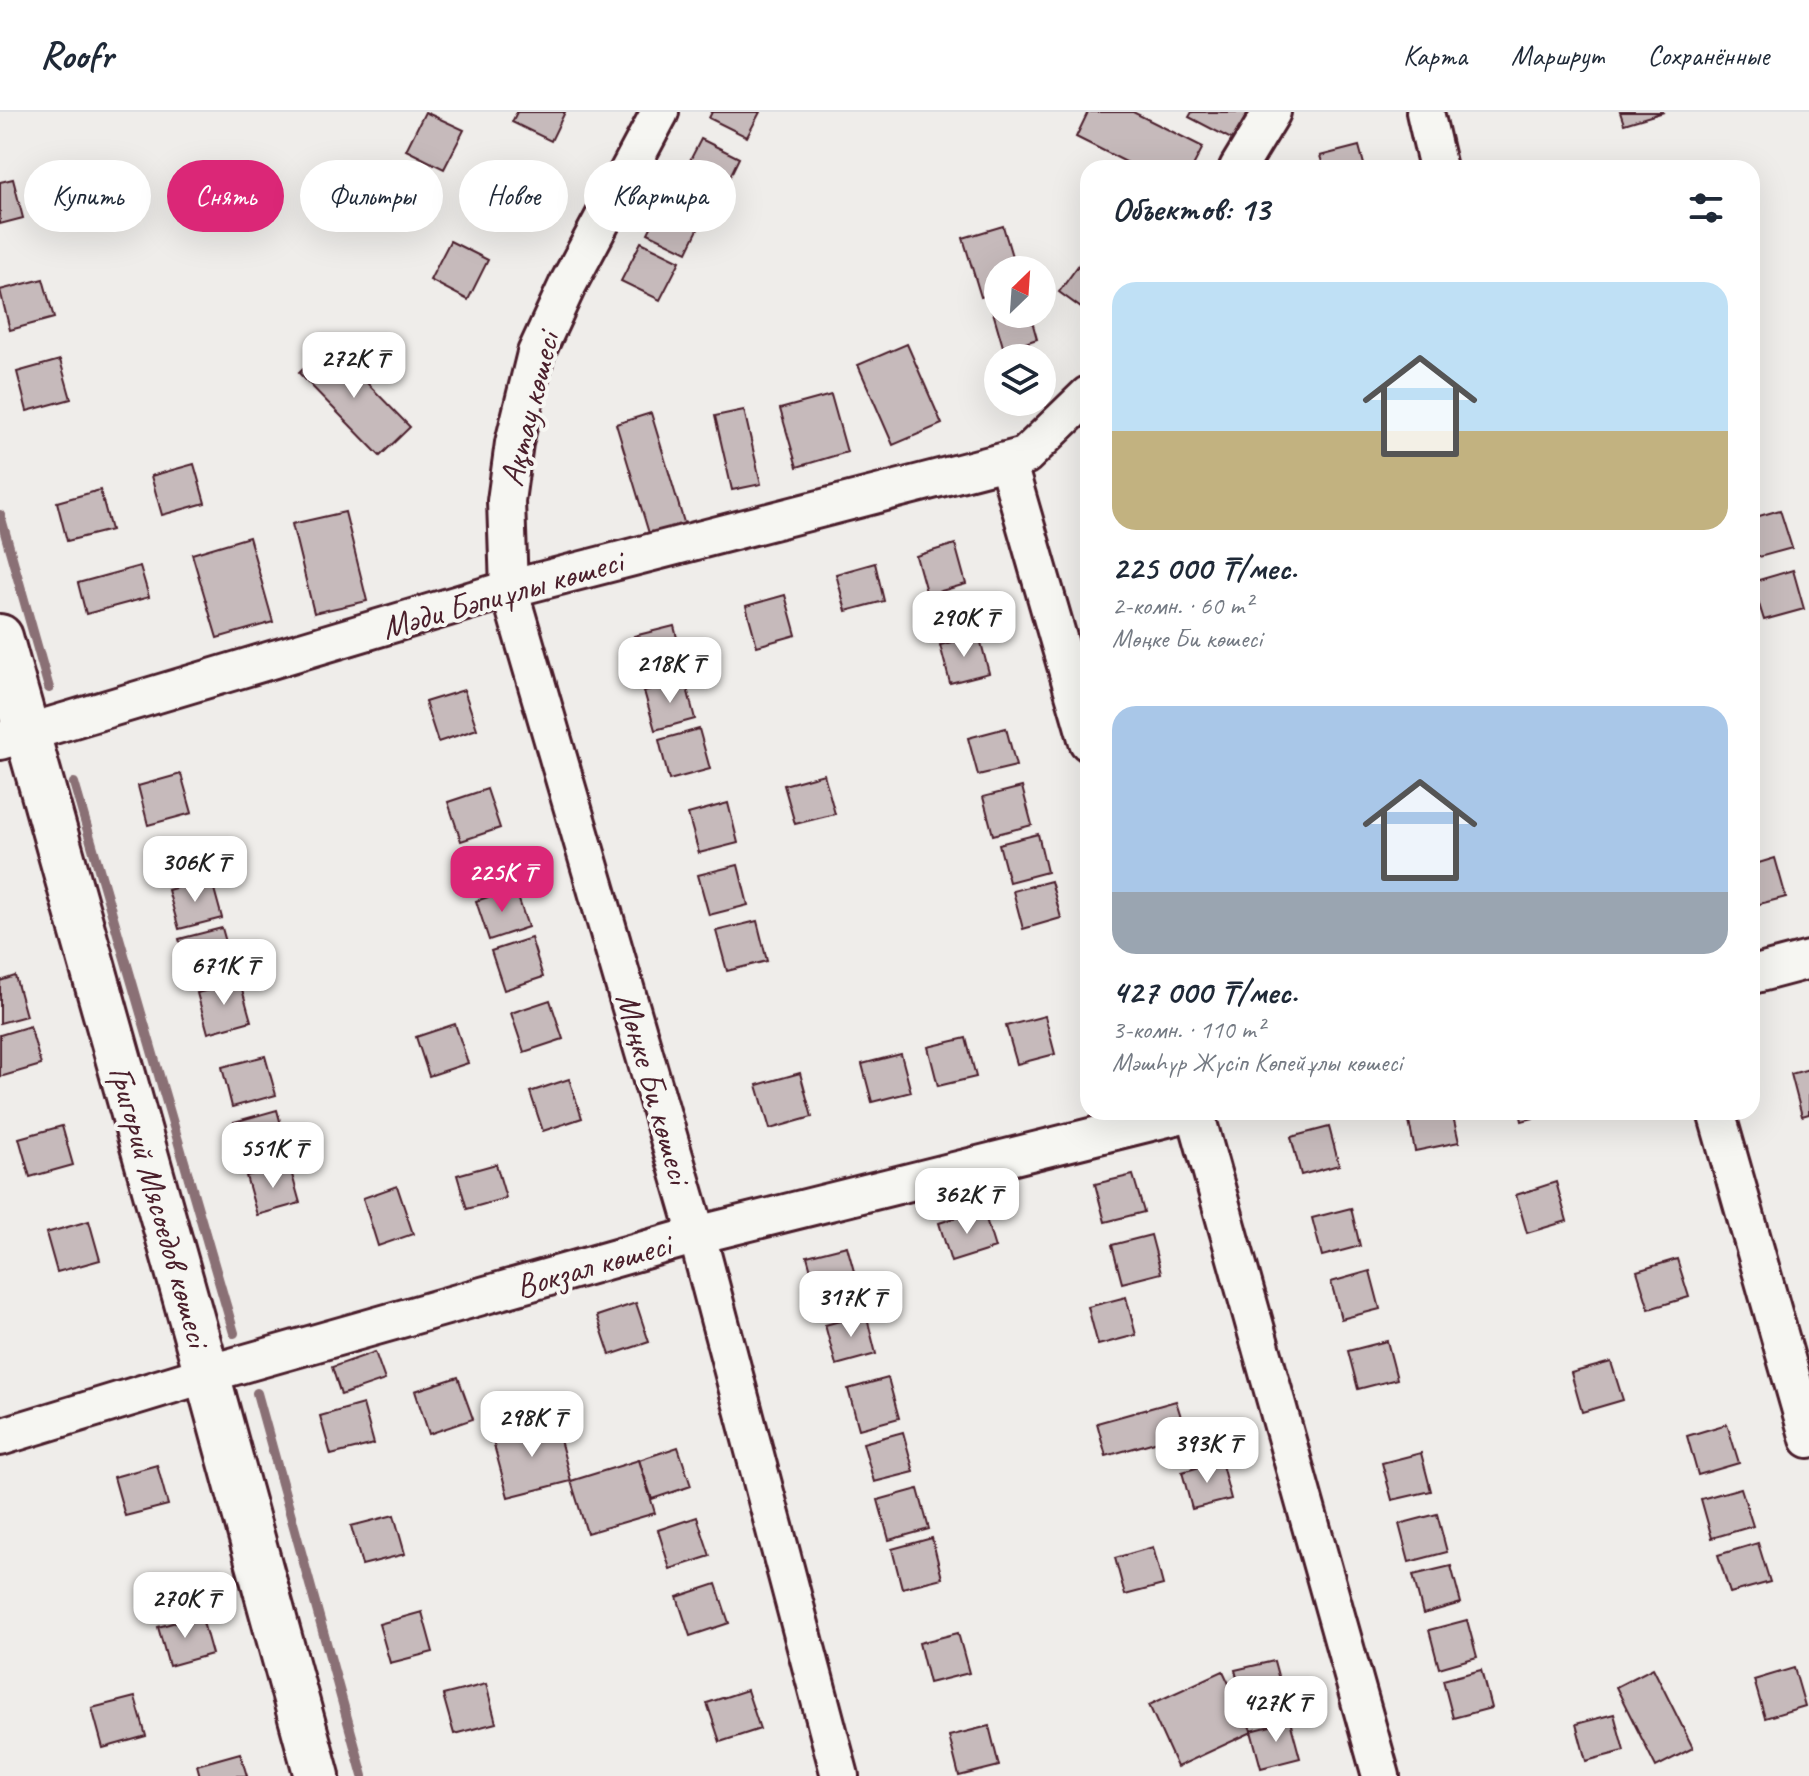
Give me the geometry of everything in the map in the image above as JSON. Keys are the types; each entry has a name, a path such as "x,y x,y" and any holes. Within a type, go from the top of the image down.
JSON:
{"main road":[{"name":"Григорий Мясоедов көшесі","path":"0,637 14,737 207,1374 317,1776"}],"street":[{"name":"Ақтау көшесі","path":"509,589 506,501 514,443 536,353 567,286 660,112"},
{"path":"1243,160 1272,112"},
{"path":"1425,112 1436,160"},
{"name":"Мәди Бәпиұлы көшесі","path":"14,737 509,589 1025,456 1080,403"},
{"path":"1007,461 1080,714"},
{"name":"Мөңке Би көшесі","path":"509,589 697,1235 840,1776"},
{"path":"1760,973 1809,960"},
{"name":"Вокзал көшесі","path":"0,1437 207,1374 697,1235 1161,1120"},
{"path":"1195,1120 1381,1776"},
{"path":"1718,1120 1809,1439"}],"building":[{"path":"425,112 464,130 444,169 443,160 426,160 406,150"},
{"path":"517,112 565,112 551,141 512,122"},
{"path":"712,112 760,112 747,137 709,118"},
{"path":"1088,112 1133,112 1203,147 1196,160 1122,160 1076,137"},
{"path":"1192,112 1248,112 1233,140 1189,117"},
{"path":"1620,112 1664,112 1624,124"},
{"path":"701,139 739,158 736,164 736,160 690,160"},
{"path":"1359,146 1363,160 1321,160 1320,156"},
{"path":"13,179 23,218 0,224 0,182"},
{"path":"1003,226 1012,256 984,256 984,296 981,297 963,238"},
{"path":"649,232 697,232 687,252"},
{"path":"450,241 488,260 468,300 430,280"},
{"path":"641,242 680,261 660,300 621,281"},
{"path":"1080,263 1080,307 1059,292"},
{"path":"43,279 54,318 10,330 0,290"},
{"path":"998,328 1034,328 1037,339 1022,344 1002,344"},
{"path":"329,344 410,427 380,456 299,373"},
{"path":"907,344 942,424 893,445 858,365"},
{"path":"60,360 71,399 27,411 17,372"},
{"path":"831,395 847,452 797,467 780,409"},
{"path":"744,410 761,484 732,490 715,416"},
{"path":"651,413 686,529 651,540 616,424"},
{"path":"194,464 205,503 162,515 151,476"},
{"path":"100,490 111,530 67,541 57,502"},
{"path":"1780,510 1792,548 1760,557 1760,516"},
{"path":"345,512 367,601 314,613 292,524"},
{"path":"249,537 273,622 217,638 192,554"},
{"path":"955,544 966,584 927,595 916,556"},
{"path":"875,563 884,601 846,611 836,574"},
{"path":"140,566 149,597 86,614 78,583"},
{"path":"1793,570 1804,609 1764,620 1760,607 1760,580"},
{"path":"785,595 796,635 757,646 746,606"},
{"path":"674,626 684,665 644,676 634,636"},
{"path":"979,635 989,673 950,683 940,645"},
{"path":"685,680 695,719 655,730 644,691"},
{"path":"464,690 477,729 438,742 425,702"},
{"path":"1006,728 1016,766 978,775 968,738"},
{"path":"699,729 710,769 669,780 659,740"},
{"path":"181,774 192,813 148,825 138,786"},
{"path":"824,774 835,814 795,824 784,785"},
{"path":"1022,787 1032,825 993,835 983,797"},
{"path":"487,789 500,828 461,841 448,802"},
{"path":"728,803 738,843 699,853 688,814"},
{"path":"1038,834 1047,872 1009,882 999,844"},
{"path":"1775,858 1786,897 1760,904 1760,863"},
{"path":"738,865 748,905 709,915 698,875"},
{"path":"211,878 222,918 179,929 168,890"},
{"path":"1051,881 1061,918 1023,929 1013,891"},
{"path":"515,888 528,927 489,940 476,901"},
{"path":"757,921 767,961 727,971 716,931"},
{"path":"222,928 233,967 190,979 179,939"},
{"path":"531,938 543,977 504,990 491,951"},
{"path":"15,976 26,1016 0,1023 0,981"},
{"path":"240,982 251,1021 208,1033 197,993"},
{"path":"550,1000 563,1039 524,1052 511,1013"},
{"path":"1045,1016 1055,1054 1017,1064 1006,1026"},
{"path":"455,1024 468,1063 429,1076 416,1037"},
{"path":"30,1026 41,1065 0,1077 0,1035"},
{"path":"966,1038 976,1077 938,1086 928,1047"},
{"path":"901,1054 911,1092 872,1102 862,1064"},
{"path":"265,1056 276,1095 232,1107 222,1067"},
{"path":"1809,1069 1809,1114 1802,1116 1791,1074"},
{"path":"800,1073 812,1117 770,1129 757,1085"},
{"path":"569,1079 582,1118 543,1131 530,1092"},
{"path":"277,1110 288,1150 245,1161 234,1122"},
{"path":"1409,1120 1454,1120 1459,1142 1415,1151"},
{"path":"62,1126 73,1165 30,1177 19,1138"},
{"path":"1329,1127 1339,1165 1301,1175 1291,1137"},
{"path":"289,1164 300,1203 257,1215 246,1176"},
{"path":"496,1164 506,1198 467,1209 457,1175"},
{"path":"1133,1175 1144,1212 1105,1222 1095,1184"},
{"path":"1556,1182 1567,1221 1527,1233 1516,1195"},
{"path":"397,1186 413,1234 378,1246 363,1198"},
{"path":"1351,1208 1360,1246 1322,1256 1312,1218"},
{"path":"983,1209 995,1248 951,1262 939,1223"},
{"path":"89,1221 100,1260 57,1272 46,1233"},
{"path":"1151,1235 1161,1273 1122,1283 1112,1245"},
{"path":"847,1246 858,1286 818,1296 807,1256"},
{"path":"1677,1259 1689,1297 1649,1309 1637,1271"},
{"path":"1370,1271 1380,1309 1341,1319 1331,1282"},
{"path":"1126,1297 1136,1335 1098,1345 1088,1307"},
{"path":"636,1303 649,1342 610,1355 597,1316"},
{"path":"866,1314 876,1354 836,1365 825,1325"},
{"path":"1387,1341 1397,1379 1358,1389 1348,1351"},
{"path":"375,1352 385,1380 341,1395 332,1367"},
{"path":"1611,1362 1623,1400 1582,1412 1571,1373"},
{"path":"458,1377 473,1419 429,1434 415,1391"},
{"path":"888,1378 899,1418 859,1429 848,1389"},
{"path":"1176,1401 1186,1433 1106,1456 1097,1423"},
{"path":"363,1404 374,1444 331,1455 320,1416"},
{"path":"555,1421 571,1481 508,1497 492,1438"},
{"path":"1727,1424 1739,1463 1698,1475 1687,1436"},
{"path":"903,1432 914,1472 874,1482 863,1443"},
{"path":"678,1447 691,1486 652,1499 639,1460"},
{"path":"1421,1453 1431,1491 1392,1500 1382,1463"},
{"path":"639,1460 655,1513 587,1533 571,1481"},
{"path":"1221,1461 1231,1499 1192,1509 1182,1472"},
{"path":"157,1465 168,1505 125,1516 114,1477"},
{"path":"1741,1488 1753,1526 1712,1538 1701,1499"},
{"path":"918,1489 929,1529 889,1540 878,1500"},
{"path":"1437,1514 1447,1552 1409,1562 1399,1524"},
{"path":"394,1515 405,1554 362,1565 351,1526"},
{"path":"697,1517 710,1556 670,1569 658,1530"},
{"path":"932,1538 942,1578 902,1588 892,1549"},
{"path":"1758,1543 1770,1582 1730,1593 1718,1555"},
{"path":"1153,1547 1163,1585 1125,1595 1115,1558"},
{"path":"1451,1566 1461,1603 1423,1614 1413,1575"},
{"path":"716,1584 729,1623 690,1636 677,1597"},
{"path":"422,1612 433,1652 390,1663 379,1624"},
{"path":"201,1615 212,1654 169,1666 158,1627"},
{"path":"1467,1620 1477,1657 1439,1668 1429,1630"},
{"path":"958,1633 969,1673 929,1683 919,1643"},
{"path":"1274,1661 1284,1698 1245,1708 1235,1670"},
{"path":"1653,1668 1693,1748 1656,1767 1616,1687"},
{"path":"1794,1668 1805,1706 1765,1718 1754,1680"},
{"path":"1481,1670 1491,1708 1453,1718 1443,1680"},
{"path":"1223,1671 1252,1732 1177,1767 1149,1705"},
{"path":"486,1684 496,1723 454,1734 443,1695"},
{"path":"747,1690 760,1729 720,1742 707,1703"},
{"path":"135,1697 146,1736 103,1748 92,1708"},
{"path":"1614,1714 1624,1751 1586,1761 1576,1724"},
{"path":"1290,1721 1300,1758 1261,1768 1251,1731"},
{"path":"989,1726 999,1766 959,1776 949,1736"},
{"path":"240,1753 247,1776 200,1776 197,1765"}],"waterway":[{"path":"0,515 49,688"},
{"path":"74,783 234,1333"},
{"path":"257,1393 363,1776"}]}
